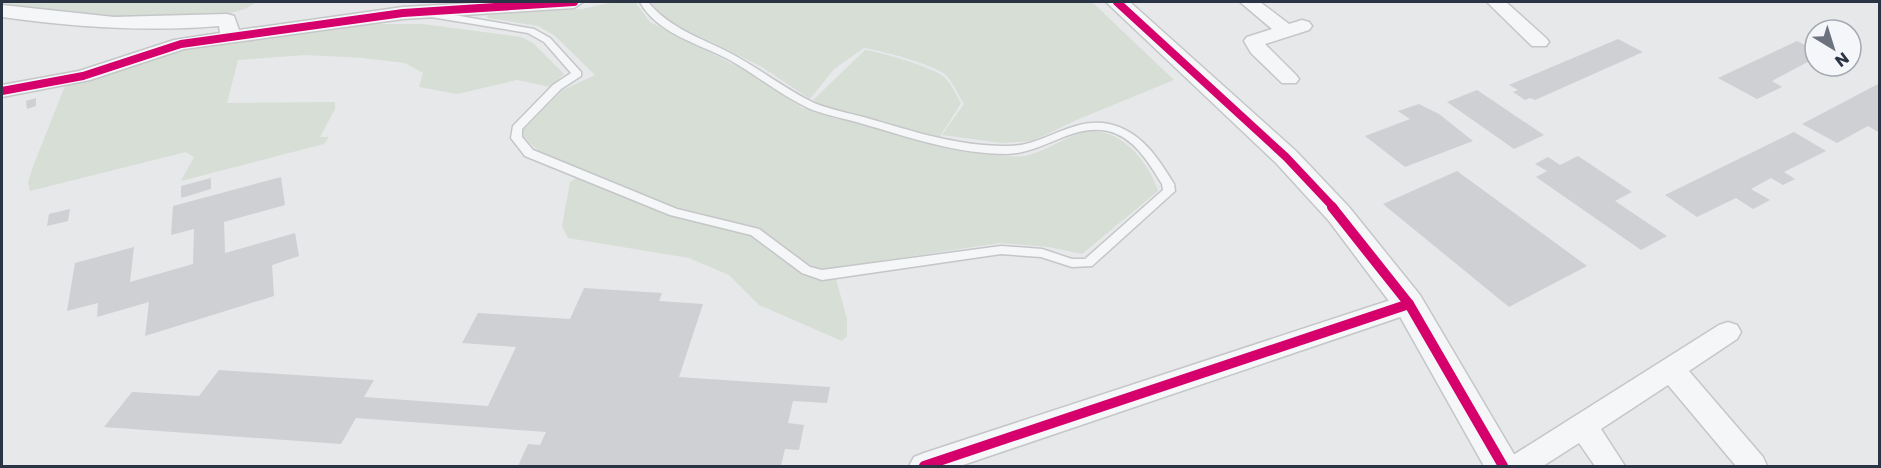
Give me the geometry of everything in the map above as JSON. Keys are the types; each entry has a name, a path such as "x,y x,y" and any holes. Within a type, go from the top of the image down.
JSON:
{"street":[{"path":"383,2 412,12"},
{"path":"2,91 82,76 181,44 412,12 574,2"},
{"path":"1117,2 1309,180 1339,214 1408,304 1503,466"},
{"path":"1249,2 1294,29 1254,40 1258,49 1289,79"},
{"path":"1496,2 1546,38 1517,2"},
{"path":"2,11 46,18 120,22 186,24 227,20 231,37"},
{"path":"924,466 1408,304"},
{"path":"1520,466 1728,332"},
{"path":"1671,369 1753,466"},
{"path":"1583,426 1611,466"}],"lane":[{"path":"412,12 531,31 546,40 577,74 557,87 517,128 516,138 529,153 674,212 755,232 806,270 822,275 1001,250 1042,253 1072,263 1088,263 1169,191 1166,181 1140,143 1124,132 1108,127 1077,127 1030,149 997,150 924,138 813,106 746,64 670,27 652,15 644,2"}],"shaded area":[{"path":"2,2 257,2 245,9 213,18 67,17 2,7"},
{"path":"614,2 635,2 650,22 750,73 804,109 865,50 920,65 945,78 961,103 934,146 1018,157 1039,152 1081,133 1094,131 1107,133 1119,139 1139,156 1158,191 1082,254 1049,247 1000,243 833,268 847,319 847,336 842,341 759,305 729,275 689,258 568,238 562,226 570,182 587,172 540,152 524,138 523,130 563,90 595,75 554,35 538,26 487,18 488,15 582,9"},
{"path":"651,2 1092,2 1174,80 1074,121 1033,141 1002,143 942,135 964,104 949,78 940,71 907,58 864,48 834,69 810,99 762,67 665,19"},
{"path":"376,24 422,24 521,37 533,43 564,74 550,87 517,80 457,94 419,87 423,73 405,63 306,55 238,60 227,103 335,102 335,109 320,137 329,137 324,144 181,181 194,157 186,152 30,191 28,183 32,169 65,86 178,51"}],"building":[{"path":"1618,39 1643,52 1535,100 1530,98 1525,100 1513,92 1518,90 1509,85"},
{"path":"1797,41 1803,44 1803,64 1772,81 1782,87 1757,99 1718,78"},
{"path":"1880,83 1880,133 1868,126 1837,143 1802,124"},
{"path":"1477,90 1544,135 1514,149 1447,102"},
{"path":"36,98 36,106 27,109 26,101"},
{"path":"1419,104 1439,114 1473,141 1405,167 1365,136 1410,119 1398,111"},
{"path":"1794,132 1826,151 1784,172 1795,179 1783,185 1771,178 1751,189 1770,200 1753,209 1736,198 1697,217 1665,195"},
{"path":"1578,156 1632,192 1615,201 1667,236 1641,250 1536,177 1547,171 1535,164 1548,157 1560,165"},
{"path":"1457,171 1587,266 1509,307 1383,204"},
{"path":"281,177 285,205 224,222 225,253 295,233 299,256 272,265 274,296 145,336 149,302 97,317 98,303 67,311 75,263 134,247 130,282 193,264 194,229 171,235 173,206"},
{"path":"211,178 211,189 181,198 181,186"},
{"path":"70,209 68,221 47,226 49,214"},
{"path":"584,288 662,293 659,301 703,304 679,377 830,387 827,403 793,401 788,423 804,425 799,450 785,449 781,466 518,466 528,444 540,445 546,432 356,418 341,444 104,427 132,392 199,396 219,370 374,380 364,397 488,406 516,347 462,343 478,313 570,319"}],"cycle path":[{"path":"2,91 83,76 181,44 403,13 574,2"},
{"path":"1117,2 1286,157 1339,214 1409,304 1503,466"},
{"path":"924,466 1409,304"}]}
